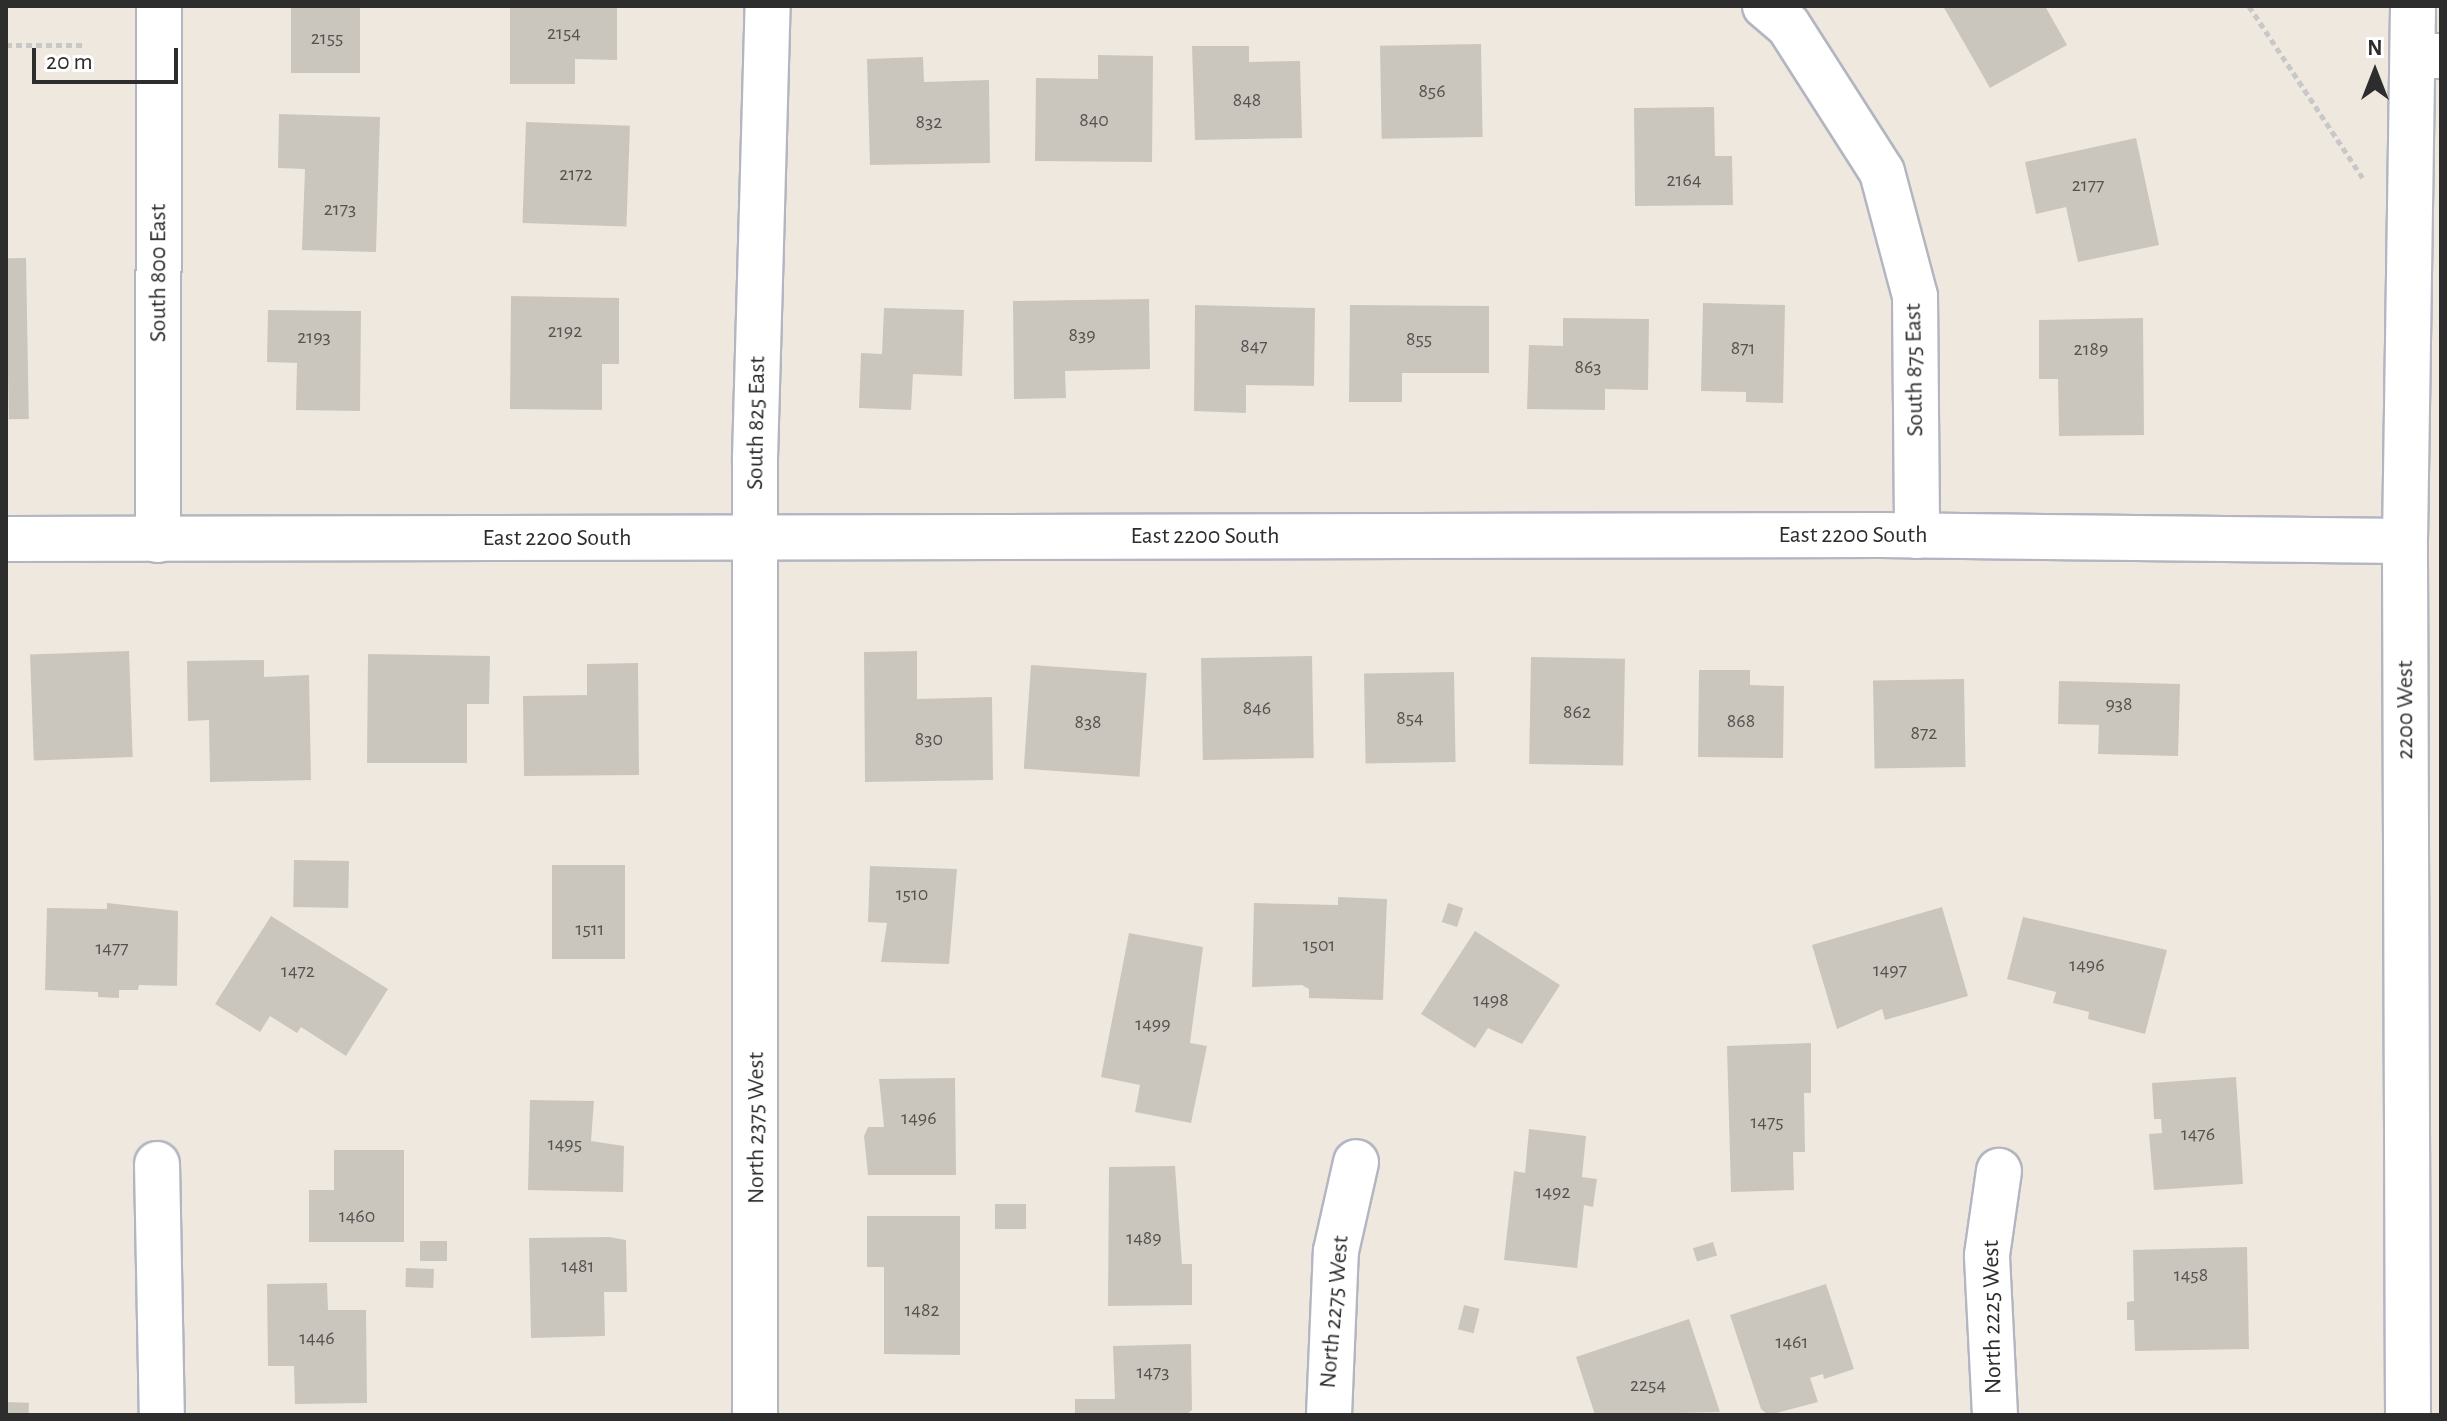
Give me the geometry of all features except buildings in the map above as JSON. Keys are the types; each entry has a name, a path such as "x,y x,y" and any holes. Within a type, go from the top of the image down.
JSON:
{"street":[{"name":"South 800 East","path":"158,540 159,6"},
{"name":"South 825 East","path":"758,840 756,538 768,6"},
{"name":"South 875 East","path":"1765,6 1788,25 1882,172 1915,296 1917,536"},
{"name":"2200 West","path":"2408,1415 2405,541 2427,56 2413,6"},
{"name":"East 2200 South","path":"6,539 1917,536 2405,541"},
{"name":"North 2375 West","path":"755,1415 758,840"},
{"name":"North 2275 West","path":"1329,1415 1336,1251 1356,1162"},
{"path":"157,1164 162,1415"},
{"name":"North 2225 West","path":"1995,1415 1987,1255 1999,1171"}],"path":[{"path":"2249,6 2310,93 2344,153"},
{"path":"6,45 86,45"}]}
